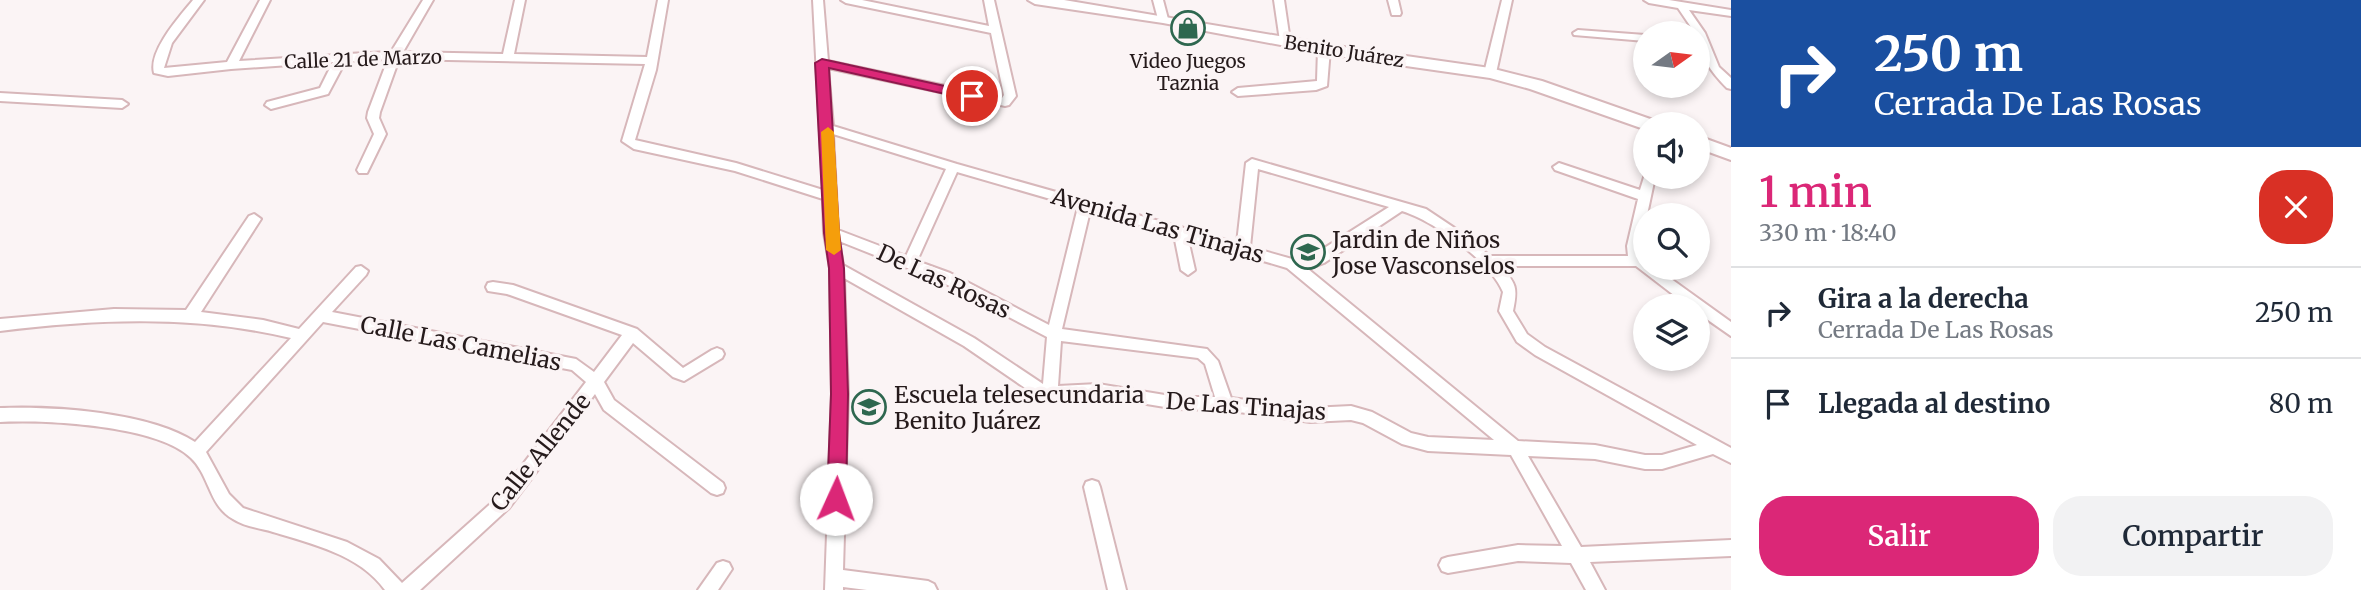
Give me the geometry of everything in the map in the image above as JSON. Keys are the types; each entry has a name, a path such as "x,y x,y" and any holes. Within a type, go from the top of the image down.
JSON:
{"street":[{"name":"Calle 21 de Marzo","path":"199,0 163,51 158,70 168,72 342,56 395,55 652,61"},
{"path":"231,65 265,0"},
{"path":"363,170 380,134 373,118 395,55 428,0"},
{"path":"507,59 520,0"},
{"path":"663,0 652,61 628,141 634,145 736,167 829,196"},
{"path":"818,0 831,233 837,268 840,394 834,584 928,590"},
{"path":"846,0 994,30"},
{"path":"822,63 1005,102 1010,96 989,0"},
{"name":"Benito Juárez","path":"1035,0 1163,19 1324,49 1490,73 1560,93 1633,119"},
{"path":"1158,0 1163,19"},
{"path":"1279,0 1284,41"},
{"path":"1393,0 1396,13"},
{"path":"1490,73 1507,0"},
{"path":"1649,0 1731,13"},
{"path":"1681,5 1689,21"},
{"path":"1578,33 1633,36"},
{"path":"1238,92 1316,86 1323,83 1324,49"},
{"path":"271,104 324,91 342,56"},
{"path":"1710,60 1731,85"},
{"path":"0,97 122,104"},
{"name":"Avenida Las Tinajas","path":"827,128 1292,264 1516,449"},
{"path":"1710,146 1731,154"},
{"path":"1243,250 1252,163 1402,205 1433,218 1486,261 1509,286 1510,296 1506,311 1522,338 1540,351 1731,456"},
{"path":"910,262 953,167"},
{"path":"1559,167 1645,197"},
{"path":"1644,203 1647,189"},
{"path":"837,268 969,342 1036,388 1049,393 1054,334 1085,203"},
{"path":"1292,264 1308,264 1319,259 1402,205"},
{"path":"191,315 254,219"},
{"path":"1180,231 1188,270"},
{"name":"De Las Rosas","path":"831,233 910,262 1054,334 1195,351 1208,357 1225,404"},
{"path":"1486,261 1633,265"},
{"path":"196,452 361,271"},
{"path":"1663,280 1731,330"},
{"path":"500,288 632,333 678,373 684,375 717,354"},
{"path":"0,325 80,315 191,315 253,322 301,335"},
{"name":"Calle Las Camelias","path":"321,316 576,365 596,382"},
{"name":"Calle Allende","path":"407,590 503,503 632,333"},
{"path":"596,382 609,405 717,488"},
{"name":"De Las Tinajas","path":"1049,393 1098,390 1177,404 1225,404 1310,415 1351,413 1367,417 1408,439 1427,444 1595,452 1654,462 1715,447"},
{"path":"0,415 37,413 130,426 168,437 196,452 218,492 238,514 318,538 376,565 396,590"},
{"path":"1516,449 1595,590"},
{"path":"1092,487 1117,590"},
{"path":"1448,565 1518,553 1575,555 1731,548"},
{"path":"707,590 723,569"}],"slow traffic":[{"path":"828,132 831,233 834,250"}],"place":[{"name":"Video Juegos Taznia","path":"1188,28"},
{"name":"Jardin de Niños Jose Vasconselos","path":"1308,252"},
{"name":"Escuela telesecundaria Benito Juárez","path":"869,407"}],"route":[{"path":"836,499 840,394 837,268 831,233 822,63 972,96"}]}
